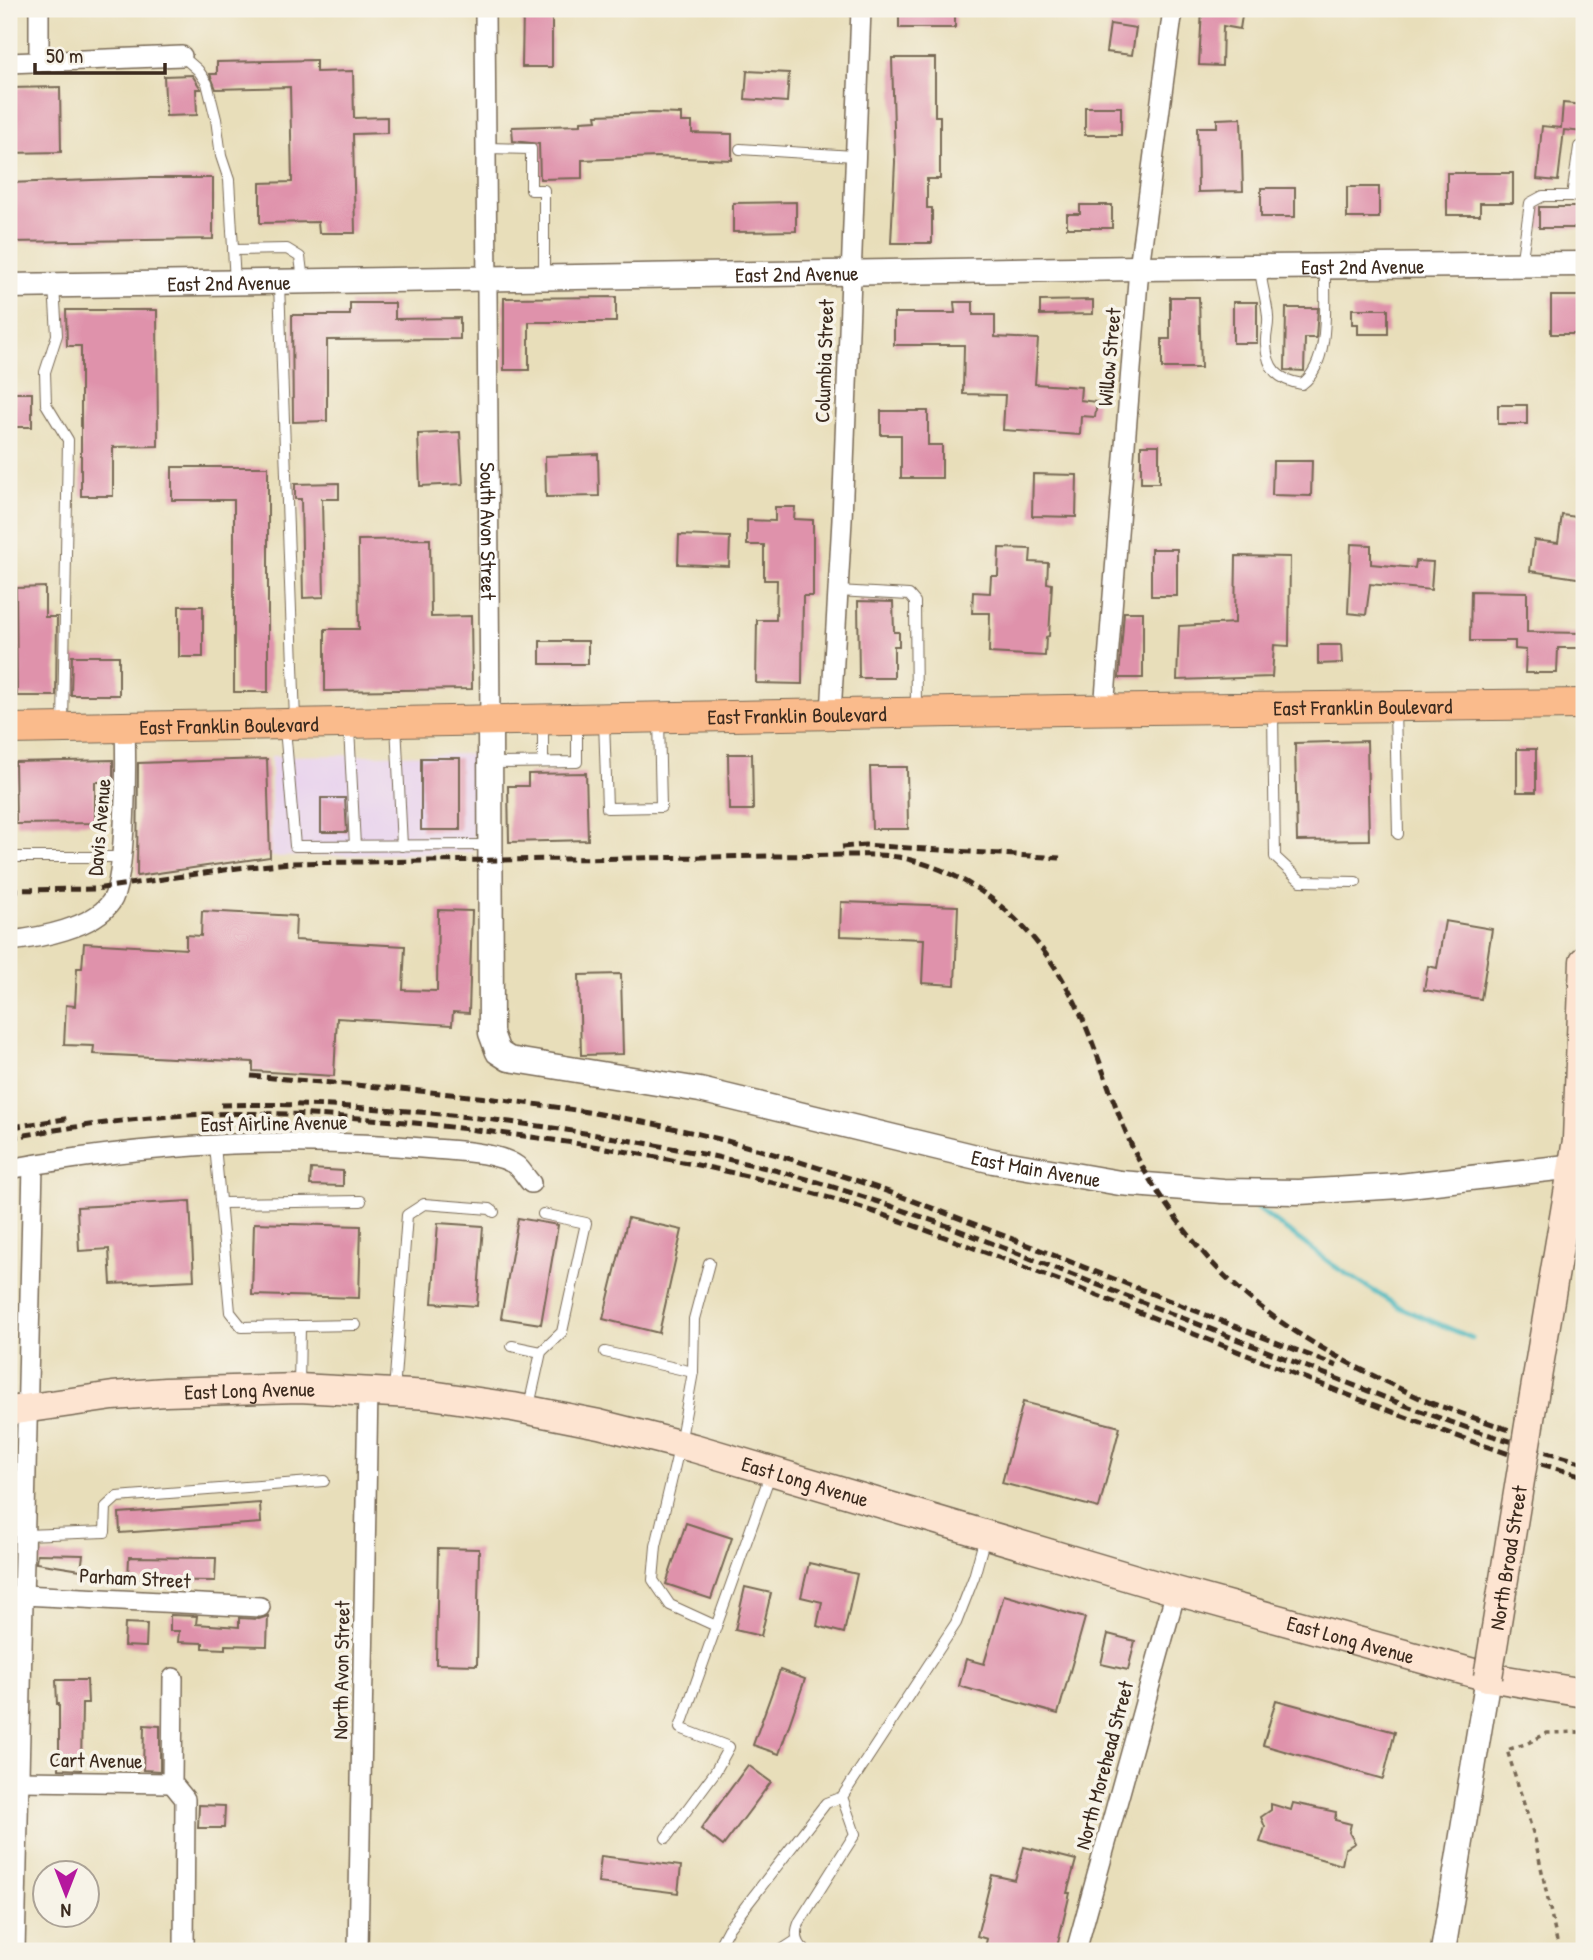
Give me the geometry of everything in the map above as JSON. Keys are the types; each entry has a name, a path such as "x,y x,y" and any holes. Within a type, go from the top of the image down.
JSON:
{"main road":[{"name":"East Franklin Boulevard","path":"9,729 1584,704"},
{"name":"North Broad Street","path":"1488,1677 1541,1346 1579,1149 1584,961"},
{"name":"East Long Avenue","path":"18,1409 165,1392 299,1388 381,1391 473,1400 680,1444 1176,1591 1488,1677 1584,1693"}],"street":[{"path":"39,9 39,62"},
{"name":"South Avon Street","path":"485,9 491,1034 498,1052"},
{"name":"Columbia Street","path":"831,715 861,9"},
{"name":"Willow Street","path":"1104,710 1139,268 1173,9"},
{"path":"9,63 182,56"},
{"name":"East 2nd Avenue","path":"9,286 1139,268 1584,264"},
{"name":"Davis Avenue","path":"9,941 64,930 86,922 112,901 121,857 127,765 125,727"},
{"name":"East Main Avenue","path":"498,1052 515,1060 700,1090 993,1161 1120,1183 1223,1191 1299,1192 1400,1186 1579,1149"},
{"name":"East Airline Avenue","path":"9,1169 113,1153 215,1145 375,1143 464,1152 507,1161 518,1167 531,1183"},
{"path":"15,1951 20,1781 16,1597 25,1535 18,1409 33,1165"},
{"name":"North Avon Street","path":"358,1951 381,1391"},
{"name":"North Morehead Street","path":"1076,1951 1176,1591"},
{"name":"Parham Street","path":"16,1597 260,1607"},
{"name":"North Broad Street","path":"1443,1951 1488,1677"},
{"path":"173,1678 172,1783 185,1799 184,1951"},
{"name":"Cart Avenue","path":"20,1781 172,1783"}],"lane":[{"path":"182,56 198,70 207,83 216,119 221,156 229,180 235,282"},
{"path":"1572,197 1579,147 1584,147"},
{"path":"487,148 531,149 531,190 544,190 544,277"},
{"path":"740,149 854,156"},
{"path":"1521,265 1530,203 1543,197 1584,196"},
{"path":"233,250 287,249 300,257 291,281 290,724 295,846 490,845"},
{"path":"1260,267 1268,316 1266,344 1269,363 1279,377 1287,382 1301,384 1309,379 1321,356 1325,266"},
{"path":"54,286 57,334 45,372 46,404 68,440 63,728"},
{"path":"838,591 909,595 915,602 916,713"},
{"path":"1395,706 1398,834"},
{"path":"1273,708 1275,857 1301,881 1356,882"},
{"path":"591,719 607,808 661,807 659,718"},
{"path":"489,763 577,762 591,719"},
{"path":"543,720 543,762"},
{"path":"396,722 402,846"},
{"path":"348,723 355,846"},
{"path":"9,857 121,857"},
{"path":"215,1145 230,1312 242,1327 356,1325"},
{"path":"221,1203 361,1201"},
{"path":"381,1391 407,1215 424,1205 490,1209 494,1212"},
{"path":"528,1410 541,1352 562,1332 586,1223 543,1214"},
{"path":"709,1264 694,1319 693,1372 680,1444 656,1546 653,1580 670,1605 716,1626"},
{"path":"299,1388 300,1326"},
{"path":"512,1346 541,1352"},
{"path":"605,1352 693,1372"},
{"path":"666,1838 715,1772 729,1746 680,1728 772,1471"},
{"path":"25,1535 105,1532 106,1507 117,1497 324,1481"},
{"path":"722,1951 720,1944 729,1929 826,1803 842,1797 956,1623 974,1577 985,1534"},
{"path":"806,1951 797,1940 796,1930 855,1834 842,1797"},
{"path":"780,1951 797,1940"}],"path":[{"path":"1559,1951 1535,1839 1507,1750 1548,1733 1584,1732"}],"shaded area":[{"path":"473,754 473,852 271,857 271,756"}],"building":[{"path":"523,9 552,9 552,67 522,67"},
{"path":"899,9 955,9 955,28 899,28"},
{"path":"1202,9 1243,9 1240,29 1223,26 1222,66 1199,65"},
{"path":"1110,24 1136,28 1132,55 1106,52"},
{"path":"892,58 935,58 935,116 940,116 940,179 927,179 927,208 932,208 932,243 891,243 895,162"},
{"path":"316,60 316,72 353,71 354,118 387,117 387,133 353,134 355,233 319,233 318,222 260,223 260,183 292,182 290,87 216,89 210,74 217,74 217,62"},
{"path":"747,71 789,73 787,102 745,99"},
{"path":"192,75 201,89 196,89 197,115 166,116 164,76"},
{"path":"60,87 61,152 9,153 9,88"},
{"path":"1563,103 1584,105 1584,132 1564,130 1558,181 1537,179 1542,126 1561,128"},
{"path":"1085,107 1121,107 1121,135 1085,135"},
{"path":"681,114 681,122 692,122 692,133 732,134 732,160 657,157 582,160 582,178 540,179 539,144 513,141 512,127 581,125 581,121 597,120 596,115"},
{"path":"1241,118 1243,191 1198,192 1197,127 1217,127 1217,119"},
{"path":"1447,173 1513,173 1513,203 1480,203 1480,215 1447,215"},
{"path":"213,178 213,239 9,242 9,183"},
{"path":"1347,187 1379,187 1379,218 1347,218"},
{"path":"1261,188 1295,188 1295,217 1261,217"},
{"path":"796,202 796,231 733,232 733,203"},
{"path":"1080,205 1112,205 1112,228 1067,228 1067,214 1080,214"},
{"path":"1539,207 1584,207 1584,228 1539,228"},
{"path":"1551,296 1584,296 1584,334 1551,334"},
{"path":"616,297 616,322 529,322 529,370 504,370 504,298"},
{"path":"1170,297 1199,297 1201,368 1162,368 1162,339 1170,339"},
{"path":"1093,300 1093,314 1040,315 1040,301"},
{"path":"954,302 973,302 973,315 995,315 995,337 1038,339 1035,384 1081,387 1080,400 1097,402 1095,417 1081,416 1080,435 1003,430 1005,395 963,394 964,345 894,345 894,313 955,313"},
{"path":"1233,302 1257,302 1257,343 1233,343"},
{"path":"350,303 395,303 395,319 460,318 460,339 327,340 327,421 293,422 292,315 350,315"},
{"path":"1286,308 1318,308 1316,338 1305,338 1304,371 1285,370"},
{"path":"1352,309 1388,309 1388,334 1358,334 1358,324 1352,324"},
{"path":"66,310 157,310 158,446 113,447 113,496 81,496 81,346 67,346"},
{"path":"14,393 32,393 32,427 14,427"},
{"path":"1498,405 1527,405 1527,424 1498,424"},
{"path":"881,411 928,411 928,445 942,445 942,478 901,478 901,435 881,435"},
{"path":"460,432 463,484 420,486 418,434"},
{"path":"1141,445 1159,445 1159,483 1141,483"},
{"path":"598,454 599,496 546,497 545,456"},
{"path":"1273,461 1312,461 1311,496 1272,495"},
{"path":"172,467 268,467 268,692 234,692 234,500 172,500"},
{"path":"1033,474 1077,475 1076,517 1032,516"},
{"path":"339,483 339,499 322,499 324,597 303,598 301,499 295,499 295,484"},
{"path":"775,507 795,507 794,519 813,520 813,596 803,596 802,684 756,683 757,620 776,620 777,580 764,580 764,545 747,545 747,520 775,521"},
{"path":"1562,515 1584,518 1584,579 1530,571 1534,540 1558,543"},
{"path":"679,535 730,537 729,566 678,564"},
{"path":"430,539 431,617 471,616 472,689 325,691 325,629 359,629 358,540"},
{"path":"1351,544 1371,545 1371,564 1415,568 1416,561 1433,562 1431,590 1370,584 1366,615 1348,613"},
{"path":"999,548 1031,549 1030,562 1048,563 1047,583 1052,584 1045,656 989,653 990,613 972,613 973,592 990,593 991,576 998,576"},
{"path":"1151,549 1177,549 1177,596 1151,596"},
{"path":"1236,556 1290,557 1289,646 1274,645 1272,677 1177,680 1179,626 1235,623"},
{"path":"45,587 45,617 57,617 56,696 17,696 16,588"},
{"path":"1471,591 1527,592 1527,632 1584,633 1584,648 1558,648 1557,673 1525,673 1526,650 1515,649 1515,641 1470,641"},
{"path":"858,601 893,602 894,632 899,632 899,646 894,646 894,678 859,678"},
{"path":"179,606 203,606 203,657 179,657"},
{"path":"1124,612 1143,612 1143,678 1119,678"},
{"path":"540,641 588,641 588,664 540,664"},
{"path":"1318,645 1341,645 1342,663 1318,664"},
{"path":"72,656 119,656 119,695 71,695"},
{"path":"1367,741 1369,840 1297,841 1295,743"},
{"path":"1517,749 1536,749 1536,792 1517,792"},
{"path":"728,754 752,754 753,810 729,810"},
{"path":"421,758 460,758 460,830 421,830"},
{"path":"267,759 270,857 137,876 138,763"},
{"path":"113,760 113,782 95,782 95,823 16,824 15,762"},
{"path":"870,767 907,767 908,829 872,829"},
{"path":"586,773 588,840 509,842 508,786 528,786 528,774"},
{"path":"321,798 345,798 347,832 321,832"},
{"path":"841,902 958,906 955,985 922,983 924,939 840,936"},
{"path":"438,910 472,911 469,1013 453,1012 452,1025 337,1018 334,1076 253,1071 253,1062 93,1054 94,1046 64,1045 66,1005 75,1006 77,968 82,968 84,943 186,949 186,935 201,936 202,911 296,916 295,940 405,946 403,990 437,991"},
{"path":"1445,921 1492,929 1481,999 1424,990 1428,966 1437,968"},
{"path":"621,974 623,1054 581,1055 579,975"},
{"path":"311,1169 343,1171 343,1186 310,1185"},
{"path":"190,1201 194,1280 111,1284 109,1249 79,1251 77,1207"},
{"path":"518,1218 558,1225 541,1324 501,1318"},
{"path":"628,1218 682,1230 659,1333 603,1319"},
{"path":"254,1223 361,1226 359,1298 252,1295"},
{"path":"438,1223 483,1226 477,1306 432,1303"},
{"path":"1023,1402 1120,1427 1099,1508 1002,1483"},
{"path":"260,1503 261,1523 120,1533 119,1513"},
{"path":"686,1523 732,1538 711,1599 666,1584"},
{"path":"438,1548 479,1549 477,1665 436,1664"},
{"path":"37,1554 83,1555 81,1570 36,1563"},
{"path":"129,1557 216,1558 215,1581 128,1580"},
{"path":"809,1563 857,1574 844,1633 817,1626 822,1602 801,1597"},
{"path":"745,1587 771,1593 761,1636 735,1630"},
{"path":"1004,1595 1085,1618 1058,1714 959,1686 966,1659 984,1664"},
{"path":"170,1615 197,1616 196,1624 239,1627 239,1618 259,1619 268,1616 267,1646 225,1645 225,1649 203,1648 203,1643 178,1642 179,1631 170,1631"},
{"path":"125,1623 147,1624 146,1647 124,1646"},
{"path":"1108,1634 1135,1641 1128,1670 1101,1664"},
{"path":"780,1670 805,1679 779,1754 753,1745"},
{"path":"56,1680 87,1680 88,1703 82,1703 81,1770 59,1769 59,1704"},
{"path":"1276,1700 1395,1732 1383,1779 1263,1745"},
{"path":"144,1725 160,1726 160,1771 143,1770"},
{"path":"748,1765 771,1782 723,1846 701,1829"},
{"path":"1293,1803 1336,1812 1335,1820 1351,1824 1349,1832 1355,1843 1345,1849 1342,1865 1260,1842 1265,1827 1261,1817 1271,1810 1271,1804 1291,1810"},
{"path":"199,1805 225,1806 224,1828 198,1828"},
{"path":"1024,1847 1076,1860 1056,1951 1018,1948 1017,1951 1002,1951 985,1947 987,1939 977,1936 992,1875 1015,1880"},
{"path":"601,1856 681,1866 678,1893 598,1883"}],"waterway":[{"path":"1257,1208 1337,1268 1401,1308 1472,1338"}],"railway":[{"path":"842,847 865,845 1060,858"},
{"path":"9,890 95,889 290,863 885,855 929,866 959,878 985,894 1010,914 1051,961 1082,1017 1134,1151 1152,1184 1214,1264 1241,1291 1301,1335 1334,1355 1435,1405"},
{"path":"251,1076 488,1098 606,1115 723,1140 801,1162 916,1202 1337,1366"},
{"path":"221,1105 346,1107 470,1117 640,1142 782,1172 948,1226 1404,1405 1473,1430 1584,1463"},
{"path":"9,1138 98,1124 188,1115 311,1115 516,1135 620,1150 722,1170 823,1196 923,1229 1408,1418 1479,1444 1584,1476"},
{"path":"12,1127 71,1118"},
{"path":"1428,1402 1527,1436"}]}
